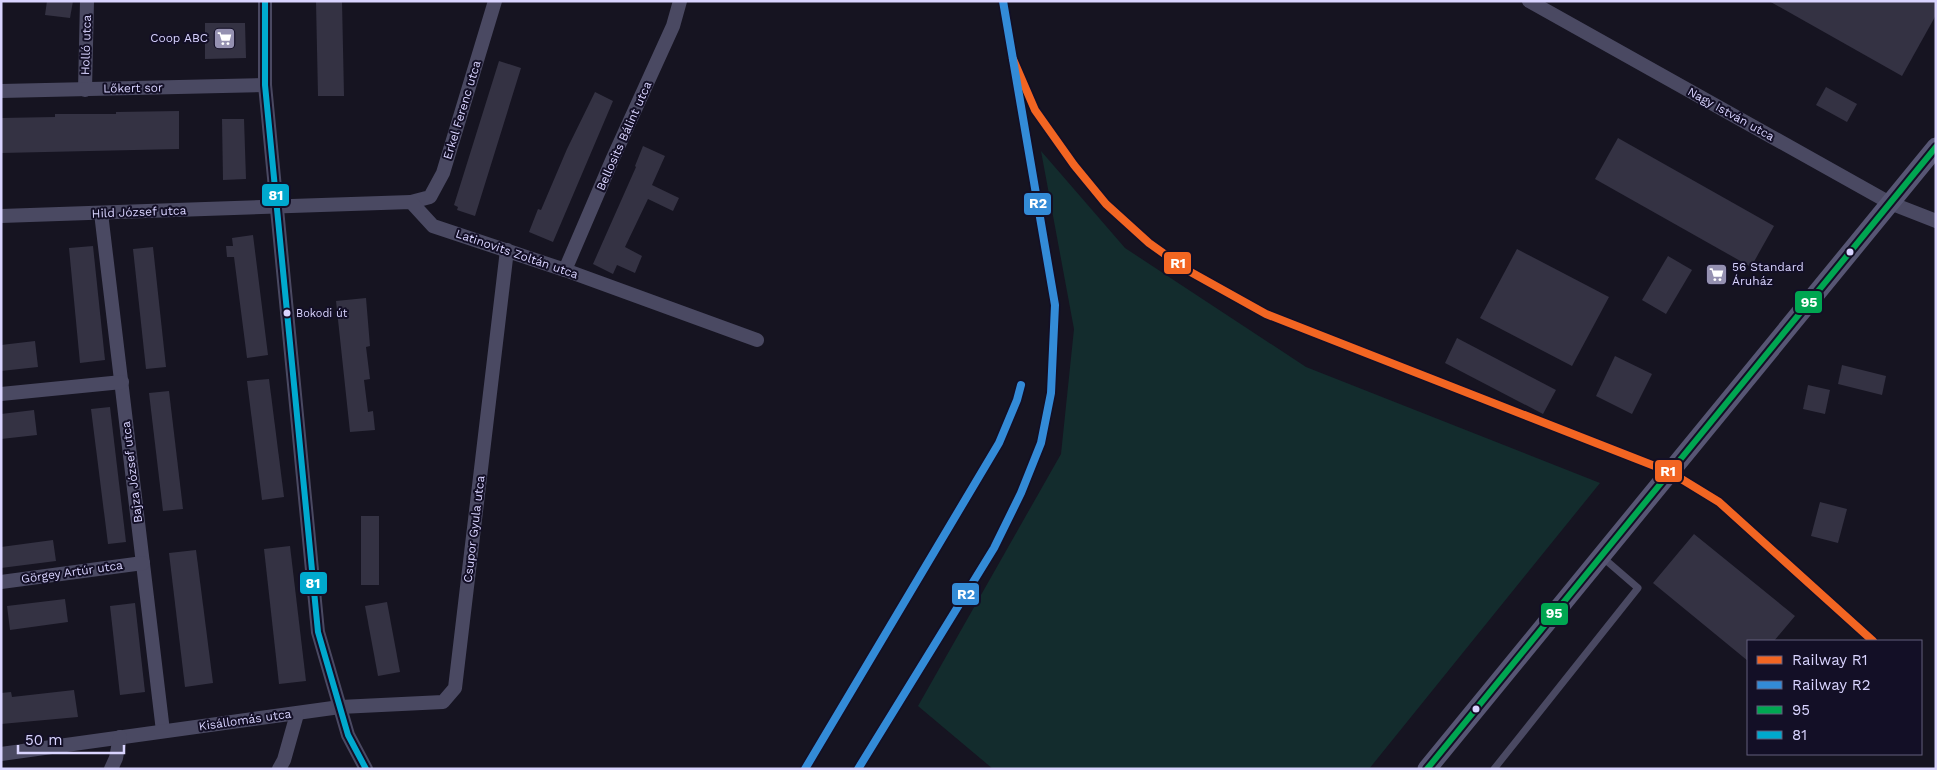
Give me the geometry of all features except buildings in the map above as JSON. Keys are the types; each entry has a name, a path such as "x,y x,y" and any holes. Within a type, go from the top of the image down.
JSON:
{"main road":[{"path":"1427,769 1936,147"}],"street":[{"name":"Holló utca","path":"85,90 88,1"},
{"path":"265,1 264,85 318,632 348,735 366,769"},
{"name":"Erkel Ferenc utca","path":"411,202 430,197 443,174 495,1"},
{"name":"Bellosits Bálint utca","path":"565,270 673,26 680,1"},
{"name":"Nagy István utca","path":"1529,1 1890,203 1936,221"},
{"name":"Lőkert sor","path":"1,91 264,85"},
{"path":"276,208 411,202"},
{"name":"Latinovits Zoltán utca","path":"411,202 433,226 565,270 757,340"},
{"name":"Hild József utca","path":"1,216 276,208"},
{"name":"Bajza József utca","path":"101,213 163,731"},
{"name":"Csupor Gyula utca","path":"340,707 443,702 456,688 507,250"},
{"path":"1,394 122,382"},
{"name":"Görgey Artúr utca","path":"1,582 143,563"},
{"name":"Kisállomás utca","path":"1,754 340,707"},
{"path":"279,769 284,760 298,714"},
{"path":"111,769 116,758 120,738"}],"lane":[{"path":"1494,769 1638,588 1601,556"}],"green space":[{"path":"1041,151 1125,248 1306,367 1600,483 1369,769 993,769 918,706 1061,454 1074,329"}],"rail line":[{"name":"R2","path":"858,769 994,548 1021,493 1041,443 1051,393 1055,305 1003,1"},
{"name":"R1","path":"1013,59 1035,110 1074,165 1106,204 1149,243 1187,270 1266,314 1670,472 1719,502 1872,640"},
{"name":"R2","path":"805,769 999,443 1017,400 1021,385"}],"transit line":[{"name":"81","path":"265,1 265,85 318,632 348,735 366,769"},
{"name":"95","path":"1427,769 1936,147"}],"place":[{"name":"Coop ABC","path":"224,38"},
{"name":"56 Standard Áruház","path":"1716,274"},
{"name":"Bokodi út","path":"287,313"}]}
